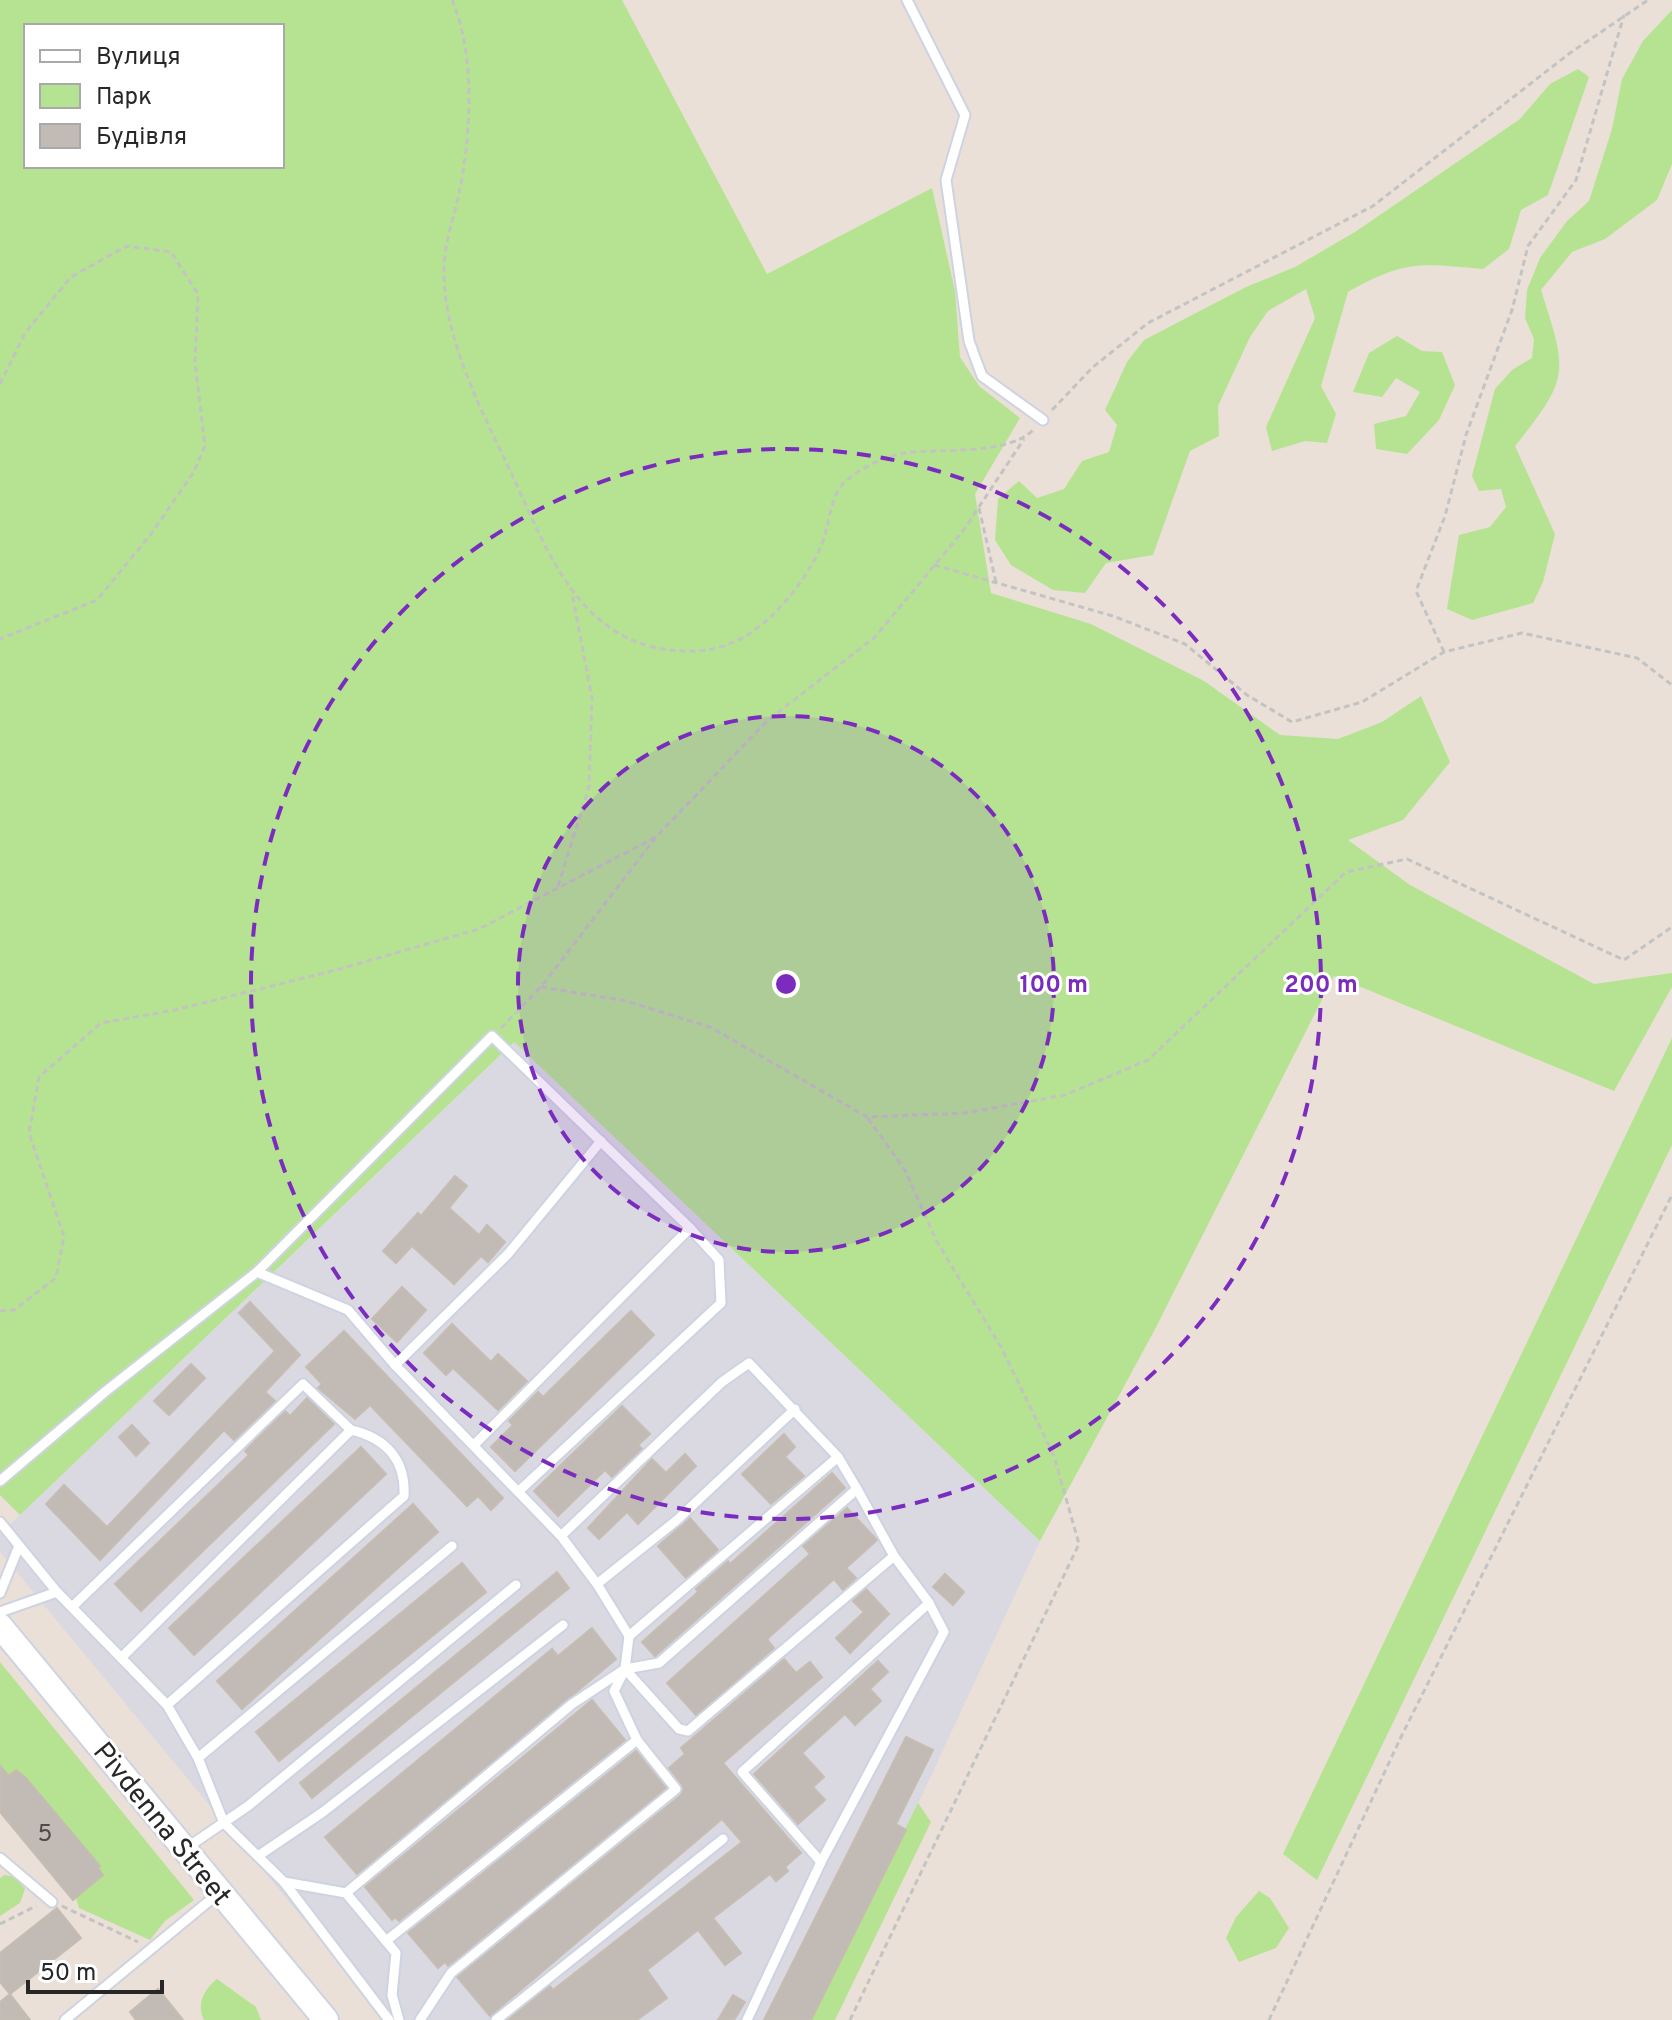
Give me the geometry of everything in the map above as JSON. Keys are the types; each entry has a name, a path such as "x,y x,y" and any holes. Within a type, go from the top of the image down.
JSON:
{"street":[{"name":"Pivdenna Street","path":"0,1626 326,2020"}],"lane":[{"path":"907,0 965,115 946,180 969,341 982,376 1043,420"},
{"path":"0,1481 106,1391 257,1272 492,1036 690,1228 719,1260 721,1303 519,1491"},
{"path":"395,1365 508,1254 601,1141"},
{"path":"474,1445 690,1228"},
{"path":"257,1272 348,1310 395,1365 561,1536 597,1584 629,1636 625,1669 614,1691 637,1740 676,1789 451,1973 420,2020"},
{"path":"561,1536 722,1382 749,1363 838,1457 894,1556 929,1603 944,1632 821,1862 747,2020"},
{"path":"72,1607 303,1384 351,1430 383,1442 398,1460 405,1477 404,1496 167,1705"},
{"path":"597,1584 677,1520 795,1409"},
{"path":"123,1656 351,1430"},
{"path":"629,1636 838,1457"},
{"path":"346,1893 572,1704 625,1669 659,1663 857,1489"},
{"path":"0,1522 57,1592 123,1656 167,1705 198,1758 224,1823 284,1882 389,2020"},
{"path":"0,1593 19,1546"},
{"path":"198,1758 452,1546"},
{"path":"625,1669 679,1729 688,1731 894,1556"},
{"path":"185,1849 224,1823 516,1585"},
{"path":"0,1612 57,1592"},
{"path":"821,1862 742,1772 929,1603"},
{"path":"258,1856 347,1793 563,1625"},
{"path":"386,1941 637,1740"},
{"path":"496,2020 723,1839"},
{"path":"0,1858 52,1902"},
{"path":"284,1882 346,1893 396,1953 392,1995 399,2020"},
{"path":"65,2020 220,1892"}],"path":[{"path":"452,0 469,78 459,196 448,234 444,274 448,316 491,431 543,547 572,593 606,625 644,647 690,652 729,644 766,621 794,587 820,550 842,485 867,465 904,453 948,452 1024,439"},
{"path":"492,1036 541,987 656,837 767,721 875,637 979,506 1024,439 1093,367 1148,323 1373,206 1648,0"},
{"path":"1444,652 1416,591 1445,516 1466,435 1512,310 1528,246 1576,180 1624,15"},
{"path":"0,384 25,333 71,277 127,246 171,252 198,294 195,363 205,446 193,473 151,534 97,600 0,639"},
{"path":"979,506 996,582"},
{"path":"934,565 1113,616 1185,644 1247,695 1292,722 1362,702 1444,652 1522,633 1637,658 1672,685"},
{"path":"558,887 589,787 592,698 572,593"},
{"path":"0,1311 14,1310 56,1278 64,1236 29,1133 39,1077 101,1023 175,1010 340,969 479,929 656,837"},
{"path":"867,1117 965,1113 1065,1095 1148,1060 1346,872 1407,859 1624,960 1672,927"},
{"path":"541,987 626,1001 710,1027 867,1117 905,1170 936,1240 1001,1347 1054,1456 1079,1544 850,2020"},
{"path":"1269,2020 1401,1737 1672,1195"},
{"path":"0,1924 33,1907 52,1902 152,1949"}],"shaded area":[{"path":"514,1042 1040,1541 906,1830 811,2020 387,2020 0,1552 0,1534"}],"green space":[{"path":"0,0 622,0 767,274 932,188 955,291 960,357 979,386 1020,418 975,494 991,593 1091,624 1204,681 1280,735 1338,739 1382,722 1421,696 1450,762 1403,820 1348,840 1410,885 1594,984 1672,973 1672,987 1614,1091 1334,976 1153,1333 1040,1541 514,1042 20,1515 0,1495"},
{"path":"1672,10 1672,164 1657,200 1605,239 1572,252 1541,290 1556,339 1559,373 1546,404 1515,446 1555,534 1543,582 1533,603 1472,620 1447,609 1459,535 1490,527 1506,507 1501,489 1479,491 1472,476 1495,389 1512,370 1532,358 1534,339 1525,318 1527,290 1540,258 1567,221 1589,201 1612,129 1622,79 1643,41"},
{"path":"1578,69 1589,77 1548,195 1521,210 1509,249 1483,269 1413,266 1384,274 1348,292 1321,386 1336,414 1327,443 1305,441 1272,451 1266,427 1315,318 1306,289 1268,311 1250,337 1218,406 1219,436 1190,451 1153,555 1106,563 1085,593 1053,590 1011,565 995,540 998,499 1019,481 1037,498 1064,489 1082,461 1109,452 1117,425 1105,410 1127,362 1144,340 1246,287 1295,267 1355,232 1520,119 1550,84"},
{"path":"1397,336 1422,351 1442,352 1455,385 1439,420 1407,454 1376,449 1374,424 1406,416 1420,392 1396,378 1382,397 1353,392 1369,353"},
{"path":"1672,1038 1672,1145 1317,1880 1283,1854"},
{"path":"0,1662 194,1900 165,1921 150,1940 79,1908 76,1898 103,1875 98,1868 100,1866 25,1777 16,1770 9,1776 0,1766"},
{"path":"918,1803 931,1822 835,2020 811,2020"},
{"path":"5,1875 15,1877 25,1889 20,1903 0,1916 0,1878"},
{"path":"1259,1891 1270,1898 1289,1928 1276,1948 1239,1962 1226,1938 1236,1917"},
{"path":"217,1979 256,2007 261,2020 204,2020 201,2008 203,1997"}],"building":[{"path":"455,1176 467,1186 449,1208 479,1235 487,1225 505,1242 488,1262 481,1256 454,1284 412,1246 396,1263 383,1251 418,1213 421,1216"},
{"path":"402,1287 426,1310 397,1342 372,1319"},
{"path":"250,1302 300,1355 265,1392 275,1401 234,1440 224,1430 100,1560 46,1504 64,1485 107,1527 275,1351 239,1313"},
{"path":"631,1311 654,1335 515,1471 491,1447 513,1425 509,1421 538,1392 543,1397"},
{"path":"452,1324 491,1362 498,1354 527,1381 498,1410 453,1368 446,1375 424,1353"},
{"path":"344,1331 503,1498 491,1510 478,1496 467,1506 370,1405 355,1419 318,1388 322,1384 306,1367"},
{"path":"191,1364 205,1378 169,1415 154,1401"},
{"path":"307,1398 334,1424 141,1611 115,1584 249,1455 245,1451 285,1411 290,1416"},
{"path":"622,1406 650,1434 638,1445 642,1449 612,1477 605,1470 558,1516 534,1491"},
{"path":"132,1425 149,1443 136,1456 119,1437"},
{"path":"784,1434 795,1447 785,1457 804,1476 771,1504 742,1474"},
{"path":"361,1447 386,1474 194,1655 169,1628"},
{"path":"685,1454 696,1466 638,1524 627,1512 599,1539 588,1528 652,1459 666,1473"},
{"path":"832,1473 845,1488 655,1656 642,1642 698,1592 696,1589 728,1561 730,1564"},
{"path":"413,1504 438,1532 242,1709 217,1681"},
{"path":"847,1508 877,1540 846,1568 856,1578 843,1590 834,1579 767,1639 774,1648 696,1715 667,1683 810,1554 803,1546"},
{"path":"690,1518 718,1550 686,1578 658,1546"},
{"path":"462,1563 486,1592 279,1761 256,1732"},
{"path":"557,1572 569,1588 312,1798 300,1783"},
{"path":"945,1574 964,1592 953,1605 933,1587"},
{"path":"866,1589 889,1614 850,1653 836,1638 864,1612 853,1601"},
{"path":"592,1628 616,1659 357,1874 325,1837 552,1649 558,1656"},
{"path":"784,1659 796,1673 810,1662 822,1677 723,1763 801,1853 785,1867 788,1871 776,1881 770,1874 713,1918 741,1953 725,1965 698,1930 647,1970 667,1998 637,2020 508,2020 550,1986 553,1990 742,1842 722,1819 490,2016 457,1977 681,1795 682,1785 669,1768 685,1754 681,1748"},
{"path":"878,1661 888,1672 870,1689 881,1701 855,1725 845,1714 802,1753 824,1777 813,1787 825,1800 798,1824 754,1774"},
{"path":"592,1700 625,1740 399,1921 395,1917 392,1920 365,1887"},
{"path":"906,1737 933,1750 896,1824 906,1830 811,2020 764,2020"},
{"path":"636,1751 666,1788 448,1966 445,1962 438,1968 408,1933"},
{"path":"0,1766 9,1776 16,1770 25,1777 100,1866 98,1868 103,1875 73,1900 0,1812"},
{"path":"57,1908 81,1938 10,1994 0,1982 0,1953"},
{"path":"158,1989 183,2020 136,2020 130,2012"},
{"path":"10,1994 30,2020 0,2020 0,2002"},
{"path":"733,1995 745,2002 734,2020 718,2020"}]}
